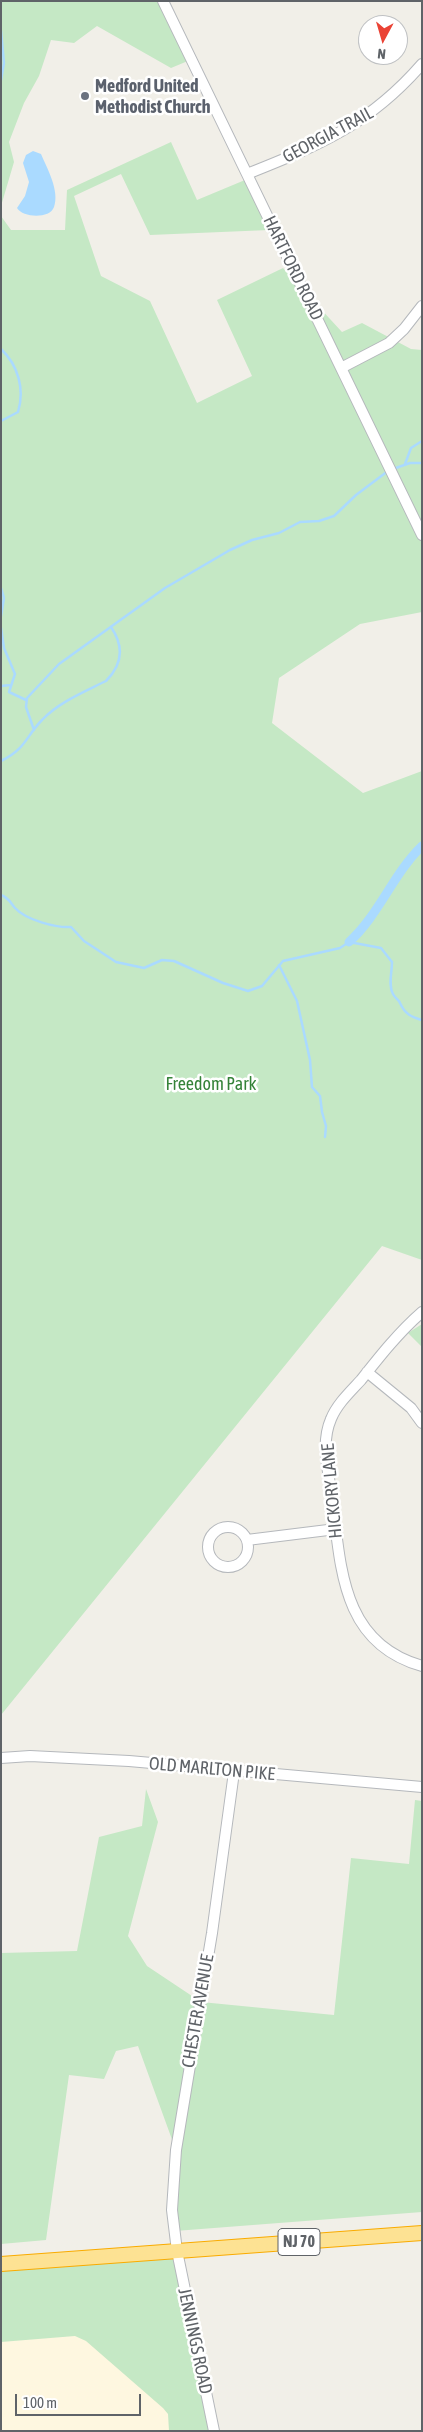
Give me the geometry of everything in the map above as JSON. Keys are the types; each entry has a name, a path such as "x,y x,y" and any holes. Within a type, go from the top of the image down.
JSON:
{"highway":[{"name":"NJ 70","path":"1,2264 422,2232"}],"street":[{"name":"HARTFORD ROAD","path":"163,1 422,535"},
{"name":"GEORGIA TRAIL","path":"248,174 326,140 358,122 386,102 422,64"},
{"path":"341,368 389,343 404,329 422,306"},
{"name":"HICKORY LANE","path":"422,1312 406,1327 336,1410 328,1429 327,1462 345,1590 364,1627 387,1650 422,1666"},
{"path":"367,1372 412,1408 422,1423"},
{"path":"230,1527 241,1531 247,1540 248,1552 242,1562 232,1567 220,1566 211,1559 208,1548 210,1537 219,1529 230,1527"},
{"path":"247,1540 336,1528"},
{"name":"OLD MARLTON PIKE","path":"1,1758 51,1756 129,1761 234,1772 422,1787"},
{"name":"CHESTER AVENUE","path":"177,2251 172,2210 175,2156 212,1933 234,1772"},
{"name":"JENNINGS ROAD","path":"177,2251 214,2431"}],"shaded area":[{"path":"1,2264 214,2431 1,2431"}],"green space":[{"path":"1,1 168,1 195,58 171,68 97,26 74,43 51,40 39,76 24,103 9,142 14,162 1,206"},
{"name":"Freedom Park","path":"171,142 197,200 245,180 269,230 150,235 121,174 74,196 101,276 150,301 197,403 252,376 217,300 283,268 342,332 362,323 411,349 422,350 422,612 360,624 279,678 272,723 363,793 422,771 422,1260 382,1246 1,1715 1,216 11,230 65,230 67,190"},
{"path":"422,1324 422,1347 408,1333"},
{"path":"146,1789 158,1822 128,1936 147,1966 201,2002 334,2015 351,1858 409,1864 415,1800 422,1801 422,2212 175,2231 178,2156 138,2046 116,2051 104,2079 69,2075 46,2240 1,2244 1,1953 77,1951 99,1837 142,1826"},
{"path":"177,2251 214,2431 169,2431 168,2414 163,2408 86,2341 75,2336 1,2342 1,2264"}],"water":[{"path":"33,151 41,154 52,180 55,194 52,211 36,216 25,214 17,208 25,196 29,182 23,163 26,155"}],"waterway":[{"path":"1,31 4,63 1,80"},
{"path":"1,349 16,370 21,395 18,412 1,421"},
{"path":"405,464 411,448 422,441"},
{"path":"393,469 410,463 422,463"},
{"path":"34,730 26,707 27,698 59,664 165,588 230,550 252,540 279,533 300,522 319,521 334,516 356,495 388,471"},
{"path":"1,588 4,598 1,616"},
{"path":"1,761 16,752 37,726 56,708 106,681 112,675 120,655 120,648 111,627"},
{"path":"1,628 4,648 15,674 9,692 26,700"},
{"path":"1,686 11,685"},
{"path":"349,942 369,920 403,869 422,846"},
{"path":"1,895 8,899 20,912 34,920 50,925 71,927 84,941 116,962 144,968 162,960 174,961 223,983 248,991 262,986 283,961 340,948 349,942 381,948 392,962 390,983 393,994 406,1012 422,1020"},
{"path":"279,965 297,1001 310,1060 312,1087 320,1096 326,1126 325,1137"}],"place":[{"name":"Medford United Methodist Church","path":"85,96"}]}
